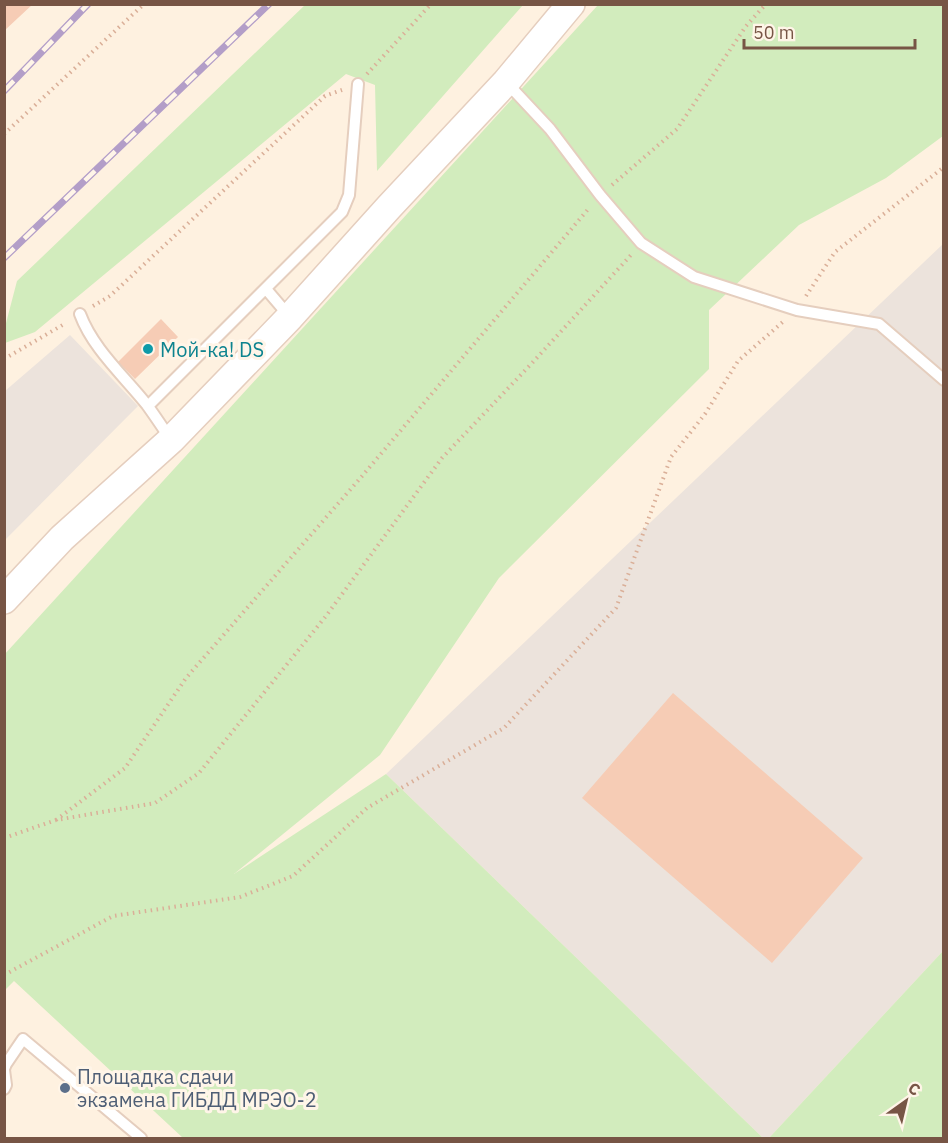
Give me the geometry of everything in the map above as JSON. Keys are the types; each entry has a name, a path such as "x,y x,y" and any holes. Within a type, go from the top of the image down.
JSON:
{"street":[{"path":"4,600 62,538 171,440 290,317 506,82 570,4"}],"lane":[{"path":"506,82 550,129 600,195 641,243 694,277 797,310 879,324 944,380"},
{"path":"148,406 342,212 349,195 357,84"},
{"path":"266,289 290,317"},
{"path":"80,314 102,351 148,406 171,440"},
{"path":"4,1089 6,1085 4,1069 23,1039 141,1138"}],"path":[{"path":"4,134 144,4"},
{"path":"4,359 110,296 325,96 357,84 431,4"},
{"path":"56,820 125,768 186,678 363,475 600,195 677,129 746,26 766,4"},
{"path":"4,975 113,916 240,897 293,876 367,808 504,728 616,608 671,457 705,414 738,361 797,310 835,252 944,167"},
{"path":"4,838 56,820 155,803 199,772 326,616 442,458 641,243"}],"shaded area":[{"path":"943,244 943,951 769,1138 763,1138 386,774"},
{"path":"70,335 138,406 5,540 5,391"}],"green space":[{"path":"305,5 523,5 377,171 375,85 346,74 35,332 5,343 5,327 17,281"},
{"path":"598,5 943,5 943,136 886,178 799,225 709,310 709,369 499,578 380,755 234,874 386,774 763,1138 183,1138 14,981 5,990 4,655"},
{"path":"943,951 943,1138 769,1138"}],"building":[{"path":"4,4 33,4 4,31"},
{"name":"Мой-ка! DS","path":"161,319 178,337 135,379 118,362"},
{"path":"673,693 863,858 772,963 582,798"}],"railway":[{"path":"4,91 88,4"},
{"path":"4,258 269,4"}],"place":[{"name":"Мой-ка! DS","path":"148,349"},
{"name":"Площадка сдачи экзамена ГИБДД МРЭО-2","path":"65,1088"}]}
